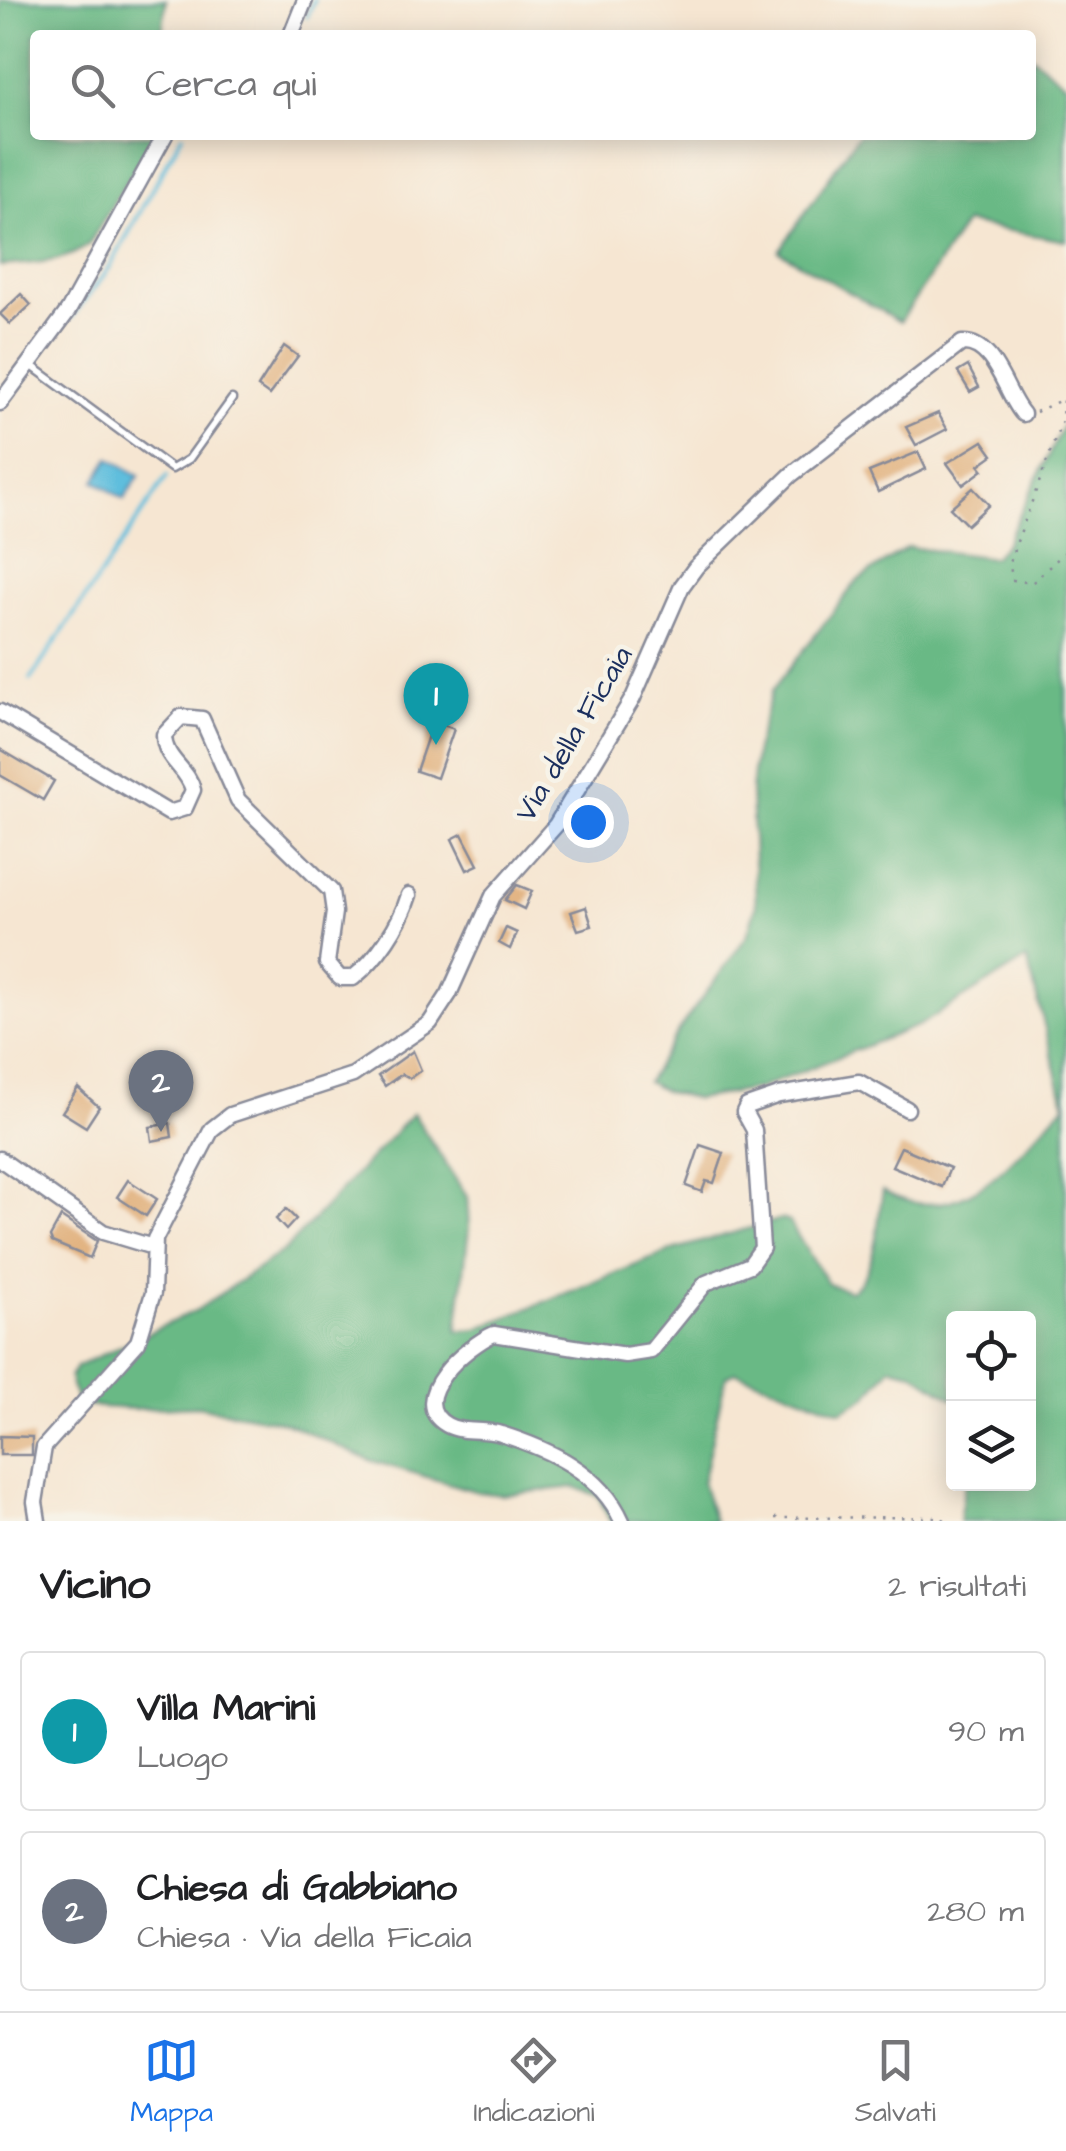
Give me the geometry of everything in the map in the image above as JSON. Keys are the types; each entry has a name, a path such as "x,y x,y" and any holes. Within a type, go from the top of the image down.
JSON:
{"street":[{"path":"292,30 304,0"},
{"path":"0,403 68,311 162,140"},
{"name":"Via della Ficaia","path":"38,1521 35,1502 44,1447 138,1342 152,1293 153,1246 218,1122 353,1074 440,1012 494,896 556,825 633,698 682,586 735,524 962,343 977,345 988,354 1008,396 1023,414"},
{"path":"0,712 169,813 185,808 193,790 188,777 167,754 164,735 181,716 202,719 238,800 332,891 334,912 327,963 340,978 353,978 368,964 398,922 409,895"},
{"path":"622,1521 606,1490 583,1470 501,1434 444,1423 432,1402 446,1372 494,1334 625,1355 651,1351 706,1283 750,1265 762,1248 755,1138 744,1112 747,1106 779,1095 859,1082 907,1109"},
{"path":"0,1159 103,1232 153,1246"}],"lane":[{"path":"27,362 172,469 189,458 232,398"}],"path":[{"path":"1023,414 1032,415 1063,399 1062,421 1008,563 1014,580 1032,583 1066,550"},
{"path":"775,1518 940,1517 947,1521"}],"green space":[{"path":"0,0 166,0 163,30 30,30 30,140 152,140 89,244 58,259 0,266"},
{"path":"945,24 971,30 937,30"},
{"path":"1036,60 1066,84 1066,241 965,223 900,322 779,251 855,140 1036,140"},
{"path":"1066,419 1066,1521 959,1521 964,1491 1036,1491 1036,1311 946,1311 946,1394 913,1372 891,1367 866,1397 841,1411 735,1372 726,1376 702,1483 714,1521 610,1521 598,1496 575,1487 502,1495 478,1492 369,1460 285,1422 197,1406 134,1409 87,1406 76,1400 70,1378 76,1367 197,1310 285,1250 413,1113 467,1197 469,1228 457,1331 477,1329 676,1249 782,1219 789,1222 828,1284 850,1291 859,1284 871,1260 883,1191 912,1202 938,1204 962,1197 1005,1167 1065,1105 1027,959 920,1025 757,1089 696,1099 666,1092 647,1082 681,1027 747,936 756,906 751,790 756,747 772,691 857,581 908,547 993,558 1006,543"}],"water":[{"path":"110,458 139,476 124,499 95,481"}],"building":[{"path":"21,294 31,305 10,324 0,314"},
{"path":"284,346 298,356 269,395 258,387"},
{"path":"968,366 979,387 970,392 958,372"},
{"path":"938,413 947,429 916,445 906,427"},
{"path":"983,441 993,455 979,465 983,470 963,485 947,463"},
{"path":"918,452 926,469 878,492 869,472"},
{"path":"973,488 989,505 967,525 950,508"},
{"path":"433,721 454,729 437,778 416,771"},
{"path":"0,749 54,781 43,800 0,775"},
{"path":"462,834 478,865 467,870 452,839"},
{"path":"517,885 532,891 524,909 505,900"},
{"path":"586,907 592,926 578,930 571,912"},
{"path":"506,928 517,933 510,949 499,943"},
{"path":"413,1051 421,1070 410,1078 402,1074 385,1086 378,1076"},
{"path":"78,1088 99,1107 86,1127 62,1112"},
{"path":"170,1123 172,1137 152,1141 150,1127"},
{"path":"700,1145 724,1153 714,1183 706,1181 702,1192 686,1186"},
{"path":"901,1147 950,1168 942,1187 892,1166"},
{"path":"128,1180 157,1199 146,1216 117,1197"},
{"path":"286,1209 296,1219 286,1230 276,1219"},
{"path":"61,1217 97,1241 90,1258 52,1242 50,1237"},
{"path":"0,1436 32,1437 32,1455 0,1455"}],"waterway":[{"path":"307,17 314,0"},
{"path":"71,318 110,267 179,140"},
{"path":"30,680 167,476"}],"place":[{"name":"Villa Marini","path":"436,745"},
{"name":"Chiesa di Gabbiano","path":"161,1132"}]}
